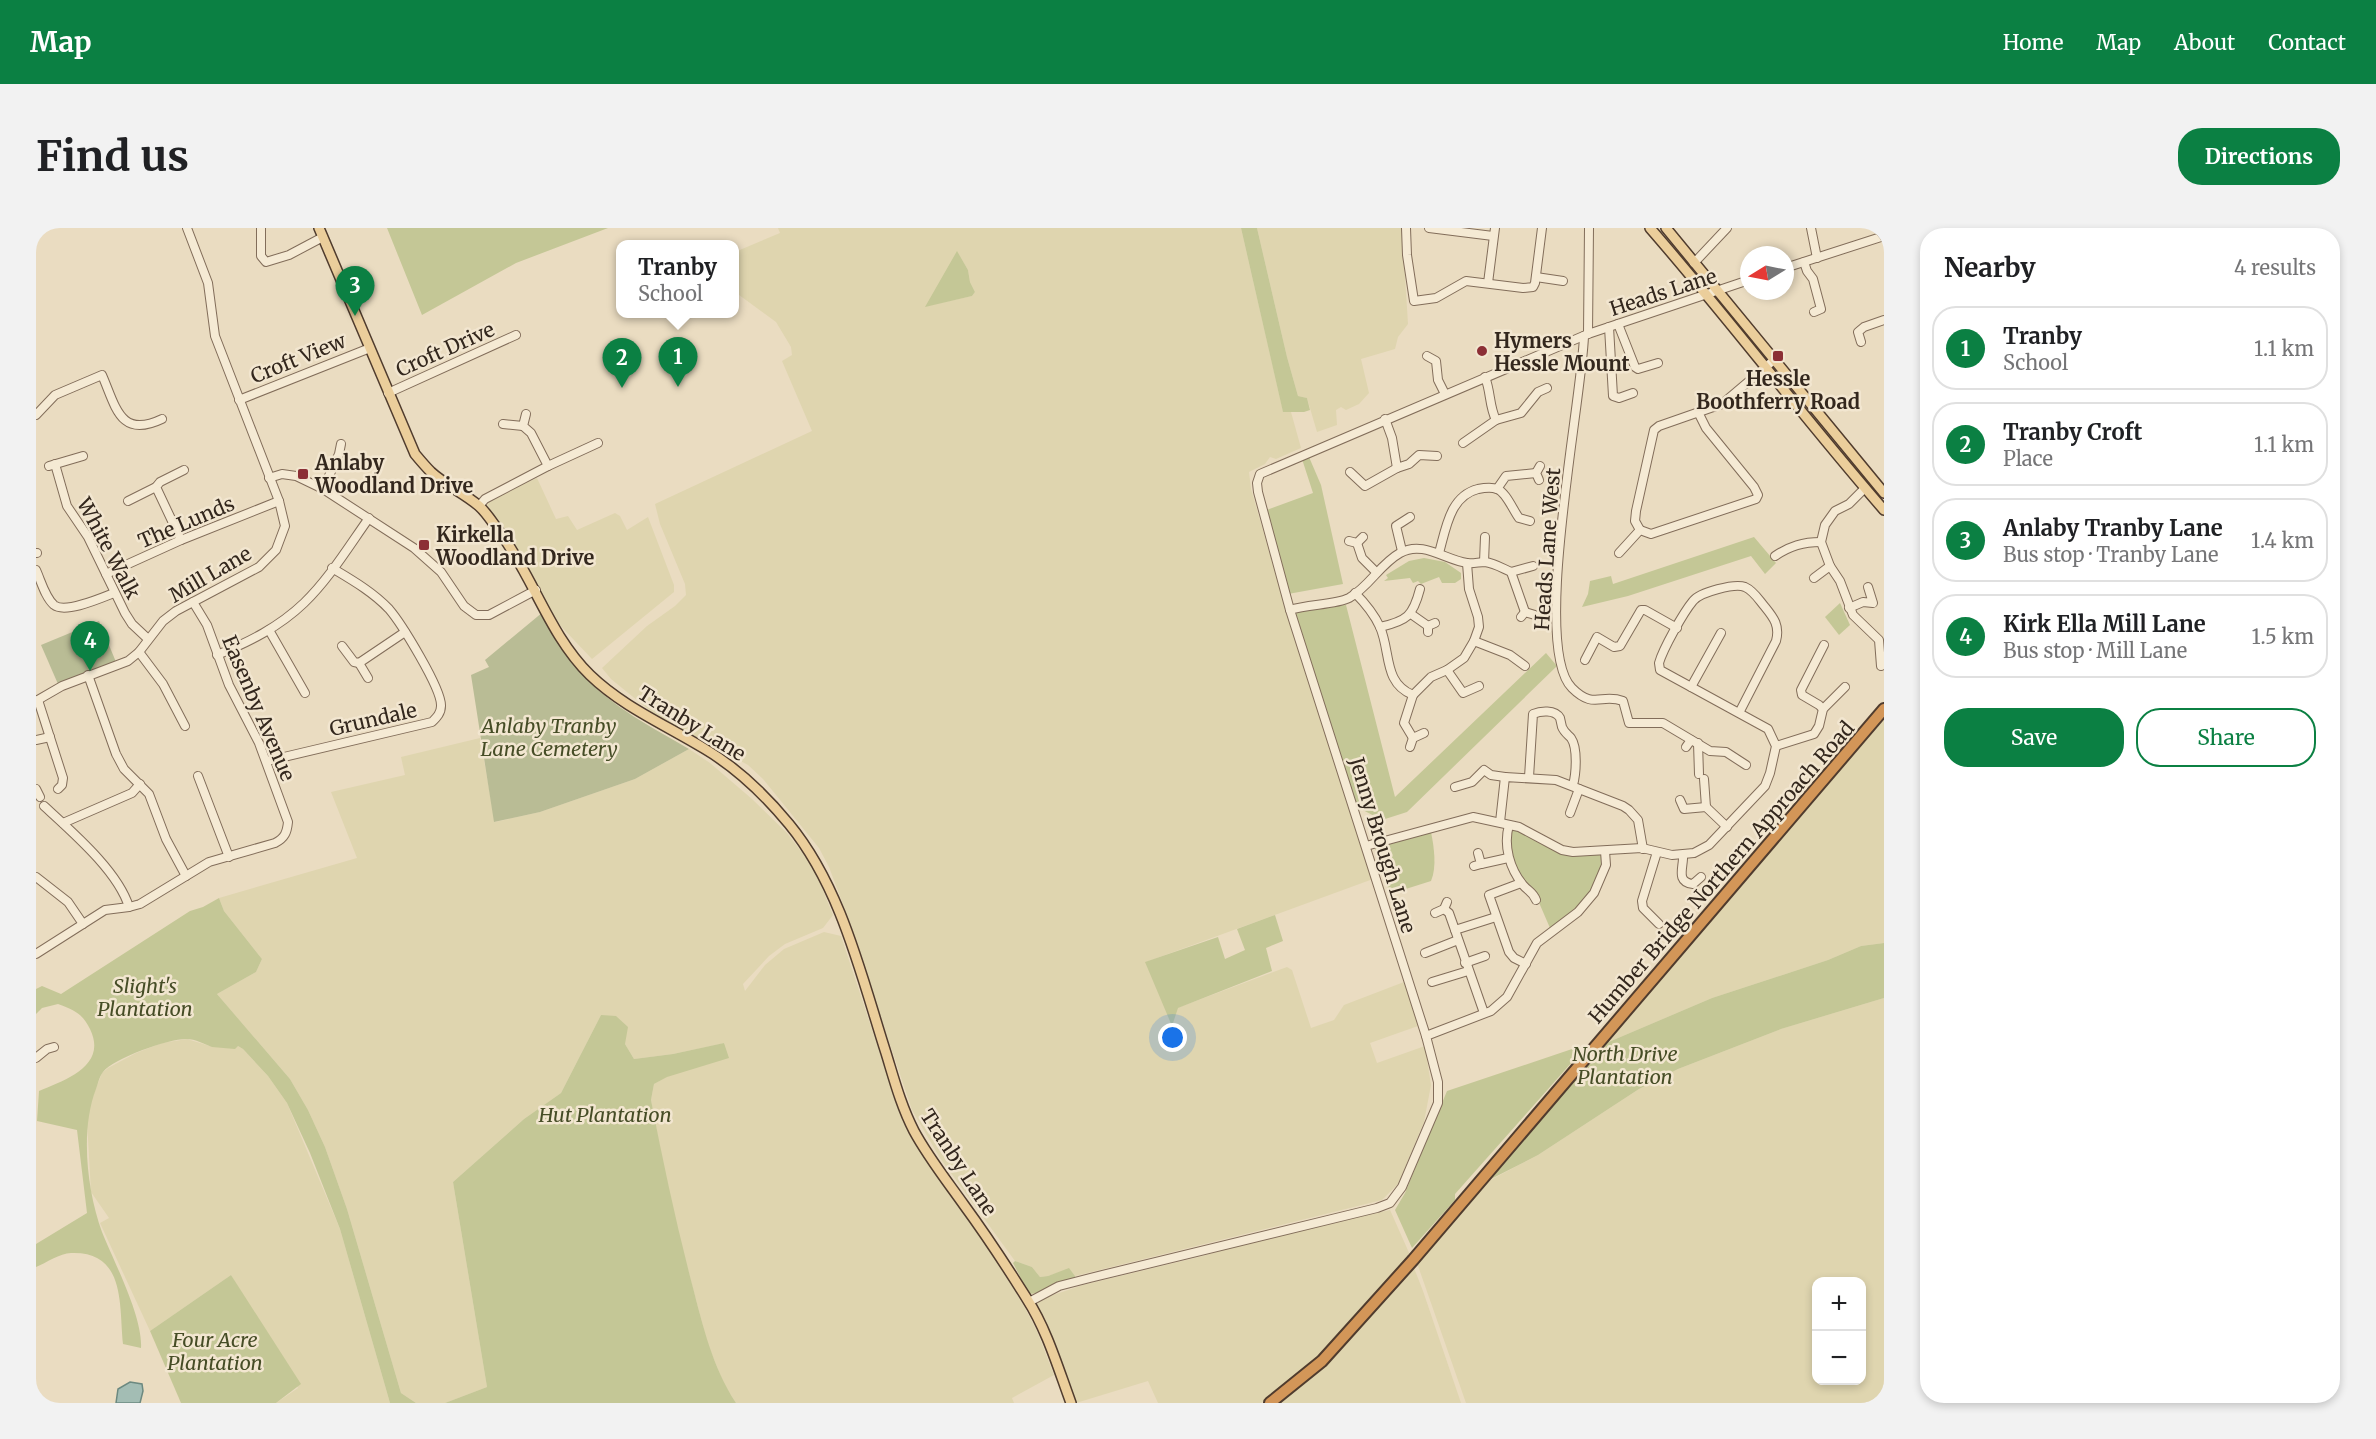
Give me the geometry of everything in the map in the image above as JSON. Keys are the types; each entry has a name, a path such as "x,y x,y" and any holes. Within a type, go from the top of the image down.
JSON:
{"highway":[{"name":"Humber Bridge Northern Approach Road","path":"1270,1403 1322,1361 1413,1260 1884,709"}],"main road":[{"path":"1650,228 1708,294 1765,368 1884,510"},
{"path":"1666,228 1884,493"},
{"name":"Tranby Lane","path":"321,233 415,454 432,473 479,506 504,537 536,590 549,618 590,674 630,706 706,749 732,768 767,800 812,855 825,876 833,897 863,979 901,1102 914,1131 1029,1302 1071,1403"}],"street":[{"name":"Mill Lane","path":"37,701 62,686 128,661 139,652 162,621 259,567 276,550 285,526 279,501 214,336 208,283 187,228"},
{"path":"261,228 261,256 266,262 289,255 321,233"},
{"path":"1406,228 1407,255 1414,301 1436,298 1466,281 1529,288 1535,283 1542,228"},
{"path":"1429,228 1494,232 1488,283"},
{"path":"1586,335 1589,228"},
{"path":"1694,262 1728,228"},
{"path":"1810,228 1817,258"},
{"path":"1794,265 1884,236"},
{"path":"1804,262 1807,272 1813,279 1821,309"},
{"path":"1536,277 1563,281"},
{"name":"Heads Lane","path":"1586,335 1740,283"},
{"path":"1860,342 1858,332 1864,327 1884,320"},
{"path":"1618,324 1635,367 1638,369 1658,363"},
{"path":"1609,327 1612,396 1619,398 1633,393"},
{"name":"Croft Drive","path":"388,393 516,335"},
{"name":"Jenny Brough Lane","path":"1029,1302 1059,1286 1377,1208 1390,1203 1402,1187 1438,1104 1438,1082 1426,1036 1290,609 1257,483 1260,474 1586,335"},
{"name":"Heads Lane West","path":"1586,335 1559,542 1556,638 1564,676 1570,687 1585,699 1623,701 1629,723 1663,723 1710,751 1726,752 1746,765"},
{"name":"Croft View","path":"239,400 370,348"},
{"path":"1427,356 1436,361 1438,380 1445,394"},
{"path":"1698,412 1706,428 1758,495 1756,499 1651,534 1640,530 1635,521 1636,511 1654,430 1659,426 1698,412 1722,404 1774,360"},
{"path":"36,415 39,405 60,392 102,375 116,410 125,422 142,427 162,419"},
{"path":"1485,377 1490,390 1490,408 1496,420"},
{"path":"1469,442 1478,430 1496,420 1521,412 1543,392"},
{"path":"524,426 526,414"},
{"path":"1385,419 1392,438 1397,468"},
{"path":"503,423 524,426 531,433 548,466"},
{"path":"479,506 484,499 598,443"},
{"path":"323,489 343,447"},
{"path":"1350,472 1358,486 1365,486 1409,464 1419,455 1431,457"},
{"name":"White Walk","path":"84,456 52,465 67,506 88,537 114,593 132,624 148,639"},
{"path":"127,501 184,470"},
{"path":"1497,489 1506,476 1538,473"},
{"path":"269,478 282,474 296,476 323,489 347,507 369,518 428,559 441,572 464,606 476,615 489,615 536,590"},
{"path":"156,487 181,540"},
{"path":"1439,552 1448,519 1456,502 1468,492 1484,488 1497,489 1504,495 1519,519 1533,522"},
{"path":"1865,488 1849,504 1835,511 1825,525 1821,542 1830,566 1840,581 1849,608 1857,621 1879,640 1881,666"},
{"name":"The Lunds","path":"106,574 181,540 279,501"},
{"path":"1402,551 1394,526 1410,517"},
{"path":"217,655 270,630 306,602 369,518"},
{"path":"1619,553 1640,530"},
{"path":"1484,536 1484,562"},
{"path":"1356,540 1362,558 1376,572"},
{"path":"1775,556 1789,547 1808,542 1821,542"},
{"path":"1290,609 1307,604 1340,601 1355,593 1402,551 1439,552 1452,559 1467,563 1484,562 1510,572 1535,566"},
{"path":"1413,738 1404,723 1412,706 1413,695 1431,677 1447,670 1464,658 1479,627 1469,589 1467,563"},
{"path":"1813,578 1830,566"},
{"name":"Grundale","path":"267,761 432,722 439,715 442,704 421,658 389,610 364,588 332,568"},
{"path":"36,570 48,598 54,605 61,608 114,593"},
{"path":"1510,572 1523,614 1535,615"},
{"path":"1366,846 1473,817 1519,826 1562,850 1573,852 1644,849 1683,855 1705,848 1765,786 1776,746 1768,729 1660,670 1659,660 1696,598 1703,594 1736,586 1745,587 1752,592 1775,620 1778,630 1776,641 1739,713"},
{"path":"1380,627 1401,622 1411,614 1421,587"},
{"path":"1849,608 1863,603 1874,603 1868,587"},
{"path":"1355,593 1380,627 1391,673 1396,684 1413,695"},
{"name":"Easenby Avenue","path":"193,602 207,625 228,685 267,761 288,822 283,839 229,857"},
{"path":"1585,660 1597,637 1614,647 1620,646 1641,610 1677,628"},
{"path":"1411,614 1430,627"},
{"path":"270,630 301,691"},
{"path":"359,663 405,632"},
{"path":"1691,687 1721,633"},
{"path":"1474,641 1510,655 1512,662 1525,666"},
{"path":"1823,710 1802,695 1801,690 1824,645"},
{"path":"342,646 354,662 359,663 368,679"},
{"path":"139,652 163,684 181,723"},
{"path":"1447,670 1462,695 1479,686"},
{"path":"88,675 116,754 124,769 149,794 166,838 186,876"},
{"path":"1776,746 1814,734 1820,726 1823,710 1845,687"},
{"path":"37,701 63,778 62,785 58,789"},
{"path":"1529,777 1533,714 1537,712 1554,713 1560,718 1562,728 1574,746 1576,787 1570,813"},
{"path":"1410,747 1413,738 1424,733"},
{"path":"36,740 50,737"},
{"path":"1686,747 1695,742 1707,807 1727,827"},
{"path":"1454,787 1472,782 1486,768 1491,775 1556,780 1629,810 1641,827 1644,849"},
{"path":"36,954 105,910 129,908 209,862 229,857 198,776"},
{"path":"1500,822 1505,777"},
{"path":"63,823 132,793 140,784"},
{"path":"36,789 40,797"},
{"path":"1680,800 1684,810 1707,807"},
{"path":"48,808 110,872 124,892 129,908"},
{"path":"1509,825 1506,834 1508,858 1521,883 1533,893 1536,900"},
{"path":"1426,1036 1491,1011 1507,997 1537,943 1578,912 1594,893 1606,865 1605,851"},
{"path":"1657,852 1642,901 1643,908 1659,924"},
{"path":"1478,853 1478,865 1508,858"},
{"path":"1683,855 1682,880 1693,884 1701,878"},
{"path":"38,881 68,902 83,924"},
{"path":"1521,883 1489,895 1509,952 1514,958 1526,964"},
{"path":"1435,914 1446,905 1484,1013"},
{"path":"1455,930 1496,917"},
{"path":"1425,953 1458,940"},
{"path":"1432,982 1467,967 1485,956"},
{"path":"36,1058 47,1049 57,1046"}],"shaded area":[{"path":"778,228 1241,228 1283,411 1291,412 1301,448 1276,459 1270,457 1265,464 1249,472 1251,489 1297,647 1373,879 1146,962 1177,1008 1287,967 1292,970 1311,1028 1334,1020 1344,1005 1404,982 1418,1026 1370,1043 1377,1063 1425,1046 1431,1085 1424,1122 1398,1184 1382,1200 1075,1276 1069,1269 1040,1277 1032,1267 1015,1261 940,1158 912,1110 841,899 819,848 763,779 748,765 654,714 611,679 602,668 647,626 686,595 685,584 660,524 655,504 812,431 782,361 792,355 791,347 776,322 739,295 739,250 780,233","holes":["957,252 968,270 975,292 972,296 931,305"]},
{"path":"1257,228 1402,228 1408,324 1398,337 1395,349 1361,359 1369,393 1359,404 1346,410 1341,407 1336,410 1337,425 1317,432 1307,398 1298,396"},
{"path":"537,478 556,519 568,516 577,530 615,513 620,516 627,530 648,517 674,585 674,592 592,659 555,620 518,550 487,505 490,499"},
{"path":"1884,720 1884,943 1861,946 1828,960 1712,998 1604,1044 1796,818"},
{"path":"480,738 495,822 540,812 635,779 689,749 710,763 752,799 787,833 814,868 833,915 823,928 785,944 769,956 743,984 745,991 765,965 784,949 824,932 841,936 900,1114 922,1154 989,1249 1024,1306 1037,1331 1054,1375 1012,1398 1014,1403 736,1403 724,1384 708,1345 670,1202 651,1100 654,1084 725,1043 673,1054 634,1059 625,1044 601,1015 561,1093 524,1119 453,1182 487,1387 445,1403 416,1403 401,1393 347,1209 325,1147 308,1110 290,1079 217,994 256,972 262,959 224,911 219,898 357,858 331,792 405,775 401,757"},
{"path":"1884,998 1884,1403 1466,1403 1417,1263 1485,1183 1538,1155 1639,1089 1678,1069 1781,1029"},
{"path":"187,1039 210,1046 238,1046 243,1049 268,1076 287,1103 340,1229 390,1403 276,1403 298,1388 231,1275 150,1331 100,1223 109,1218 91,1192 87,1121 91,1101 102,1073 108,1068 136,1053 162,1043"},
{"path":"1390,1210 1410,1255 1348,1326 1317,1357 1261,1403 1158,1403 1148,1381 1076,1403 1037,1304 1038,1301 1083,1285 1203,1256 1268,1237"},
{"path":"1411,1268 1414,1268 1423,1291 1461,1403 1278,1403 1333,1357"}],"green space":[{"path":"387,228 608,228 516,263 422,315"},
{"path":"1241,228 1257,228 1298,396 1307,398 1310,410 1283,412"},
{"path":"957,251 968,270 975,292 972,296 925,307"},
{"path":"1309,457 1321,485 1343,584 1288,594 1264,511 1313,493 1302,459"},
{"path":"1754,537 1776,563 1765,574 1751,556 1628,596 1582,607 1588,594 1590,581 1611,576 1613,584"},
{"path":"1424,558 1445,562 1461,573 1461,579 1455,583 1442,583 1439,577 1421,584 1418,581 1413,583 1410,578 1384,581 1388,578 1386,575 1409,561"},
{"path":"1840,603 1850,625 1839,635 1825,617"},
{"path":"1346,605 1395,797 1546,653 1557,666 1407,812 1382,820 1357,807 1296,614 1302,608"},
{"name":"Anlaby Tranby Lane Cemetery","path":"543,612 571,661 594,687 633,716 689,749 635,779 540,812 494,822 471,675 489,667 485,660"},
{"path":"99,621 116,662 58,684 41,645"},
{"path":"1513,826 1562,852 1603,853 1598,877 1586,897 1550,928 1534,891 1522,881 1515,867 1508,839"},
{"path":"1431,832 1434,863 1431,881 1390,894 1374,846"},
{"name":"Slight's Plantation","path":"219,898 224,911 262,959 256,972 217,994 290,1079 308,1110 325,1147 347,1209 401,1393 416,1403 390,1403 340,1229 310,1153 287,1103 268,1076 238,1046 235,1049 212,1047 186,1039 155,1046 129,1055 109,1067 102,1074 96,1089 91,1105 87,1141 92,1198 102,1232 133,1306 141,1348 123,1344 116,1283 111,1271 102,1261 89,1255 67,1253 36,1267 36,1244 87,1213 77,1130 37,1121 39,1091 81,1070 89,1062 94,1042 84,1019 69,1008 58,1004 42,1008 36,1014 36,989 42,986 61,994 190,911"},
{"path":"1275,915 1283,941 1266,948 1272,971 1178,1008 1172,1026 1145,962 1218,937 1225,959 1245,950 1237,929"},
{"name":"North Drive Plantation","path":"1884,943 1884,998 1781,1029 1678,1069 1639,1089 1538,1155 1491,1179 1604,1044 1712,998 1828,960 1861,946"},
{"name":"Hut Plantation","path":"601,1015 616,1016 628,1027 625,1044 634,1059 673,1054 724,1043 729,1058 667,1077 654,1084 651,1100 675,1215 700,1315 714,1360 736,1403 445,1403 487,1387 453,1182 524,1119 561,1093"},
{"name":"North Drive Plantation","path":"1575,1048 1580,1053 1455,1194 1455,1200 1412,1248 1395,1210 1405,1193 1447,1091"},
{"path":"1015,1261 1032,1267 1040,1277 1069,1268 1075,1279 1029,1294 1013,1263"},
{"name":"Four Acre Plantation","path":"231,1275 301,1384 276,1403 181,1403 150,1331"}],"water":[{"path":"130,1382 142,1384 140,1403 116,1403 118,1389"}],"place":[{"name":"Anlaby Tranby Lane","path":"355,316"},
{"name":"Hymers Hessle Mount","path":"1482,351"},
{"name":"Hessle Boothferry Road","path":"1778,356"},
{"name":"Tranby","path":"678,387"},
{"name":"Tranby Croft","path":"622,388"},
{"name":"Anlaby Woodland Drive","path":"303,474"},
{"name":"Kirkella Woodland Drive","path":"424,545"},
{"name":"Kirk Ella Mill Lane","path":"90,671"}]}
